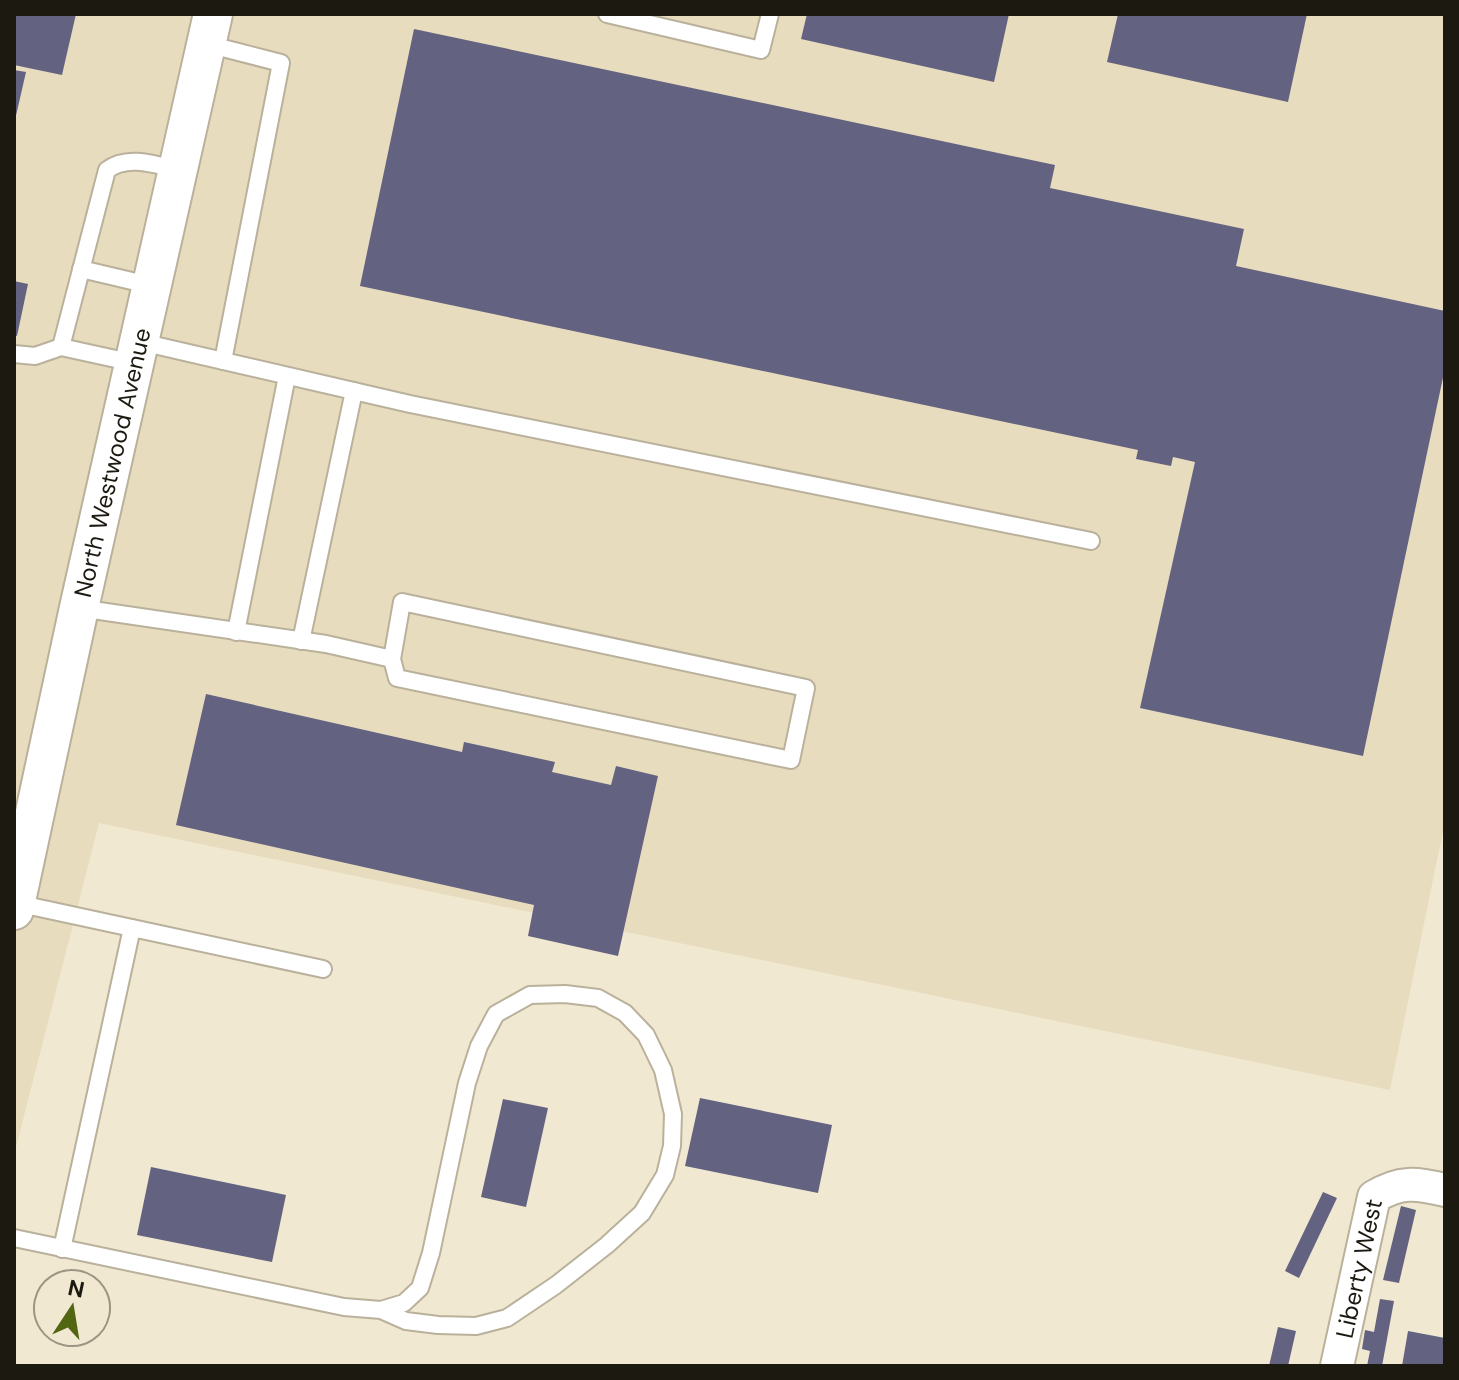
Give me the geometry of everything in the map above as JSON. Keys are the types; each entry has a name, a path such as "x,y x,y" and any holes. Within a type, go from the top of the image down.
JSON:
{"street":[{"name":"North Westwood Avenue","path":"15,907 23,827 79,608 210,29"},
{"name":"Liberty West","path":"1337,1366 1374,1197 1392,1186 1425,1185 1445,1190"}],"lane":[{"path":"607,14 761,50 770,14"},
{"path":"210,29 281,63 223,361"},
{"path":"61,347 107,170 113,165 144,162 179,170"},
{"path":"81,269 153,286"},
{"path":"14,354 35,356 61,347 223,361 354,391 1091,541"},
{"path":"236,632 287,376"},
{"path":"301,641 354,391"},
{"path":"402,602 806,688 791,760 397,678 392,659 402,602"},
{"path":"79,608 301,641 392,659"},
{"path":"15,907 132,928 323,969"},
{"path":"62,1249 132,928"},
{"path":"14,1238 344,1307 381,1310 406,1321 476,1326 507,1318 607,1245 642,1213 665,1175 672,1146 673,1114 663,1070 646,1035 625,1013 598,998 565,994 530,995 496,1014 479,1046 467,1083 431,1253 420,1288 404,1303 381,1310"}],"shaded area":[{"path":"14,14 1445,14 1445,821 1390,1090 99,823 14,1155"}],"building":[{"path":"14,14 76,14 62,75 14,65"},
{"path":"807,14 1009,14 994,82 801,39"},
{"path":"1118,14 1307,14 1288,102 1107,62"},
{"path":"414,29 1055,165 1050,188 1244,229 1236,266 1445,311 1445,368 1363,756 1140,708 1195,462 1173,457 1171,466 1136,459 1138,450 360,286"},
{"path":"14,70 26,72 15,120 14,120"},
{"path":"14,281 28,284 17,336 14,335"},
{"path":"206,694 462,752 464,742 555,762 552,772 611,785 616,766 658,776 618,956 528,936 534,905 176,825"},
{"path":"700,1098 832,1125 818,1193 685,1166"},
{"path":"503,1099 548,1108 526,1207 481,1197"},
{"path":"151,1167 286,1195 272,1262 137,1235"},
{"path":"1323,1192 1337,1198 1299,1278 1285,1271"},
{"path":"1401,1206 1416,1210 1399,1283 1383,1280"},
{"path":"1380,1299 1394,1301 1382,1366 1367,1366 1370,1351 1362,1349 1365,1330 1374,1332"},
{"path":"1278,1327 1296,1331 1288,1366 1269,1366"},
{"path":"1408,1331 1445,1338 1445,1366 1402,1366"}]}
